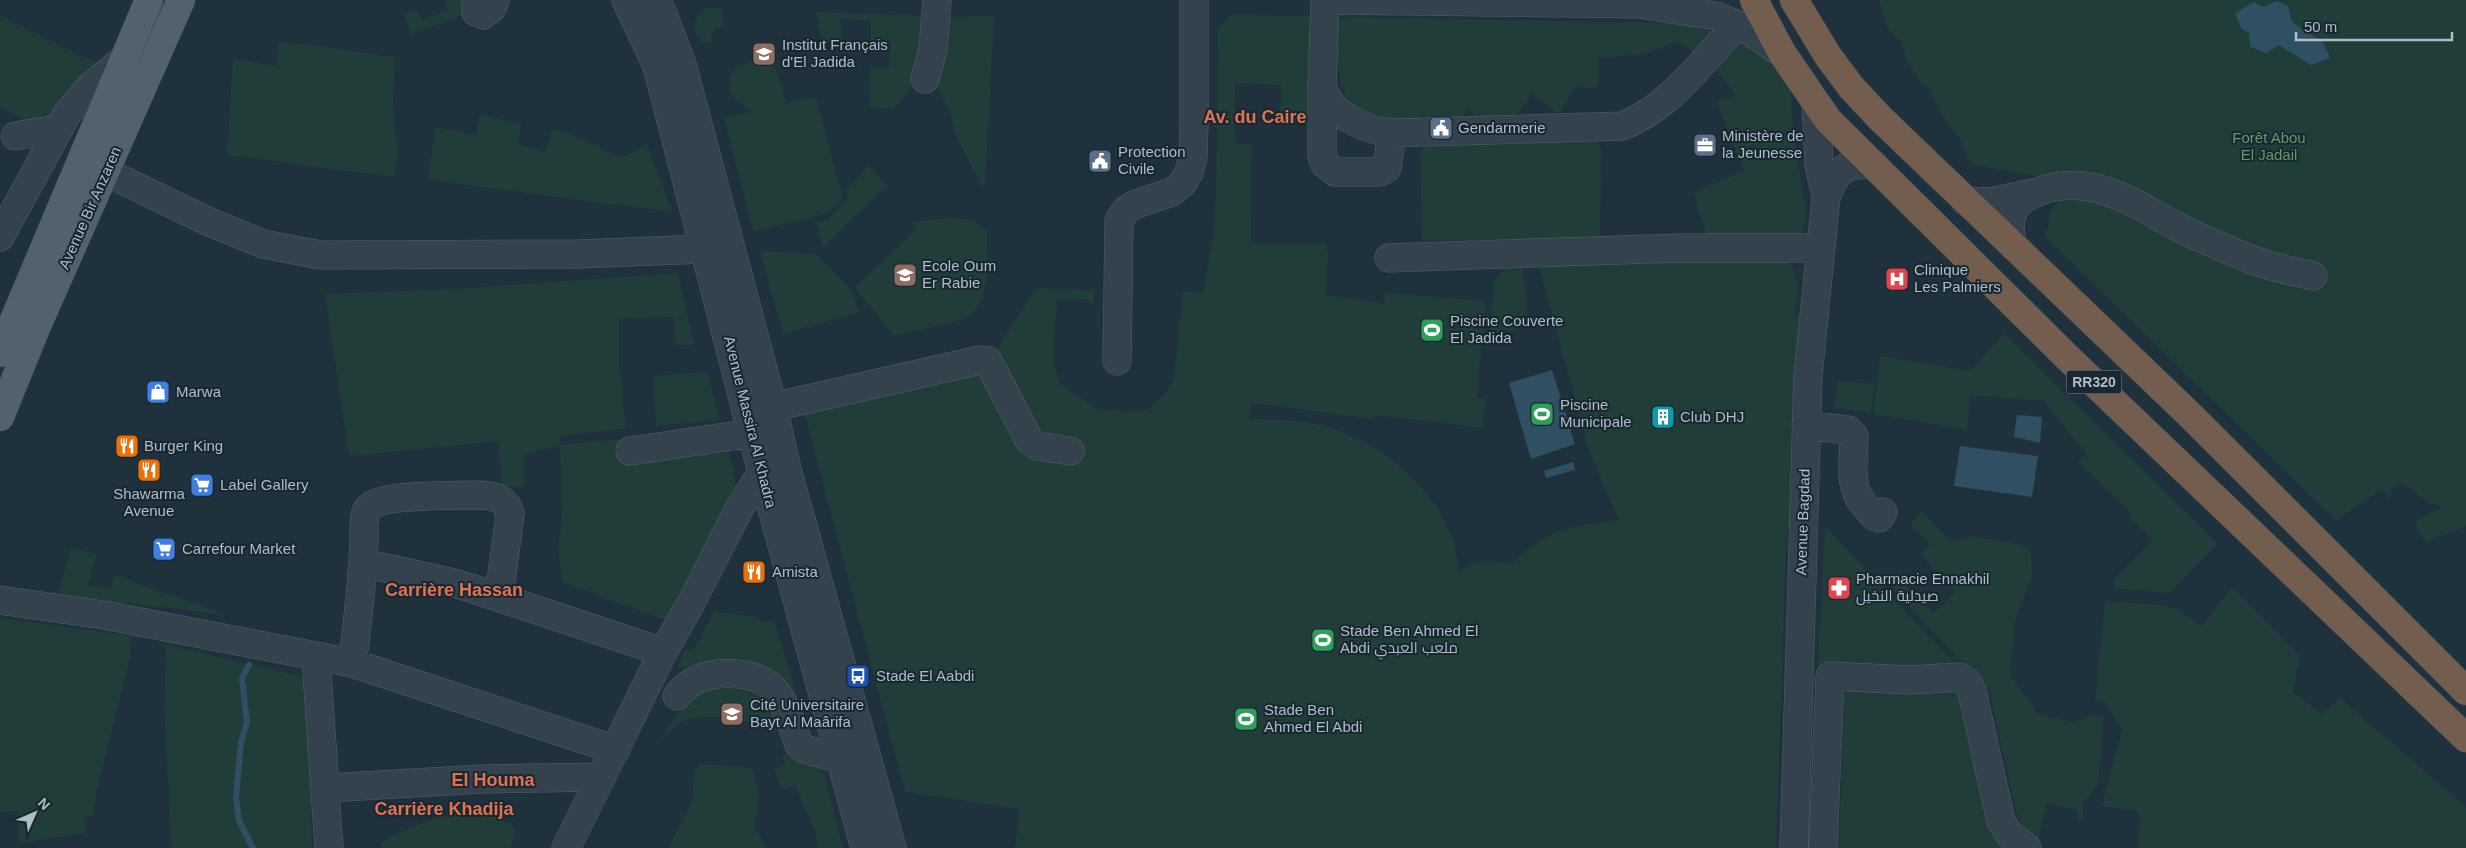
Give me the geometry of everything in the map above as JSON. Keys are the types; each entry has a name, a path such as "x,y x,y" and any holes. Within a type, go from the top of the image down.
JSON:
{"highway":[{"name":"RR320","path":"1754,0 1782,53 1828,120 2067,357 2466,738"},
{"name":"RR320","path":"1794,0 1828,56 1851,86 1880,118 2192,417 2466,691"}],"main road":[{"name":"Avenue Bir Anzaren","path":"3,403 17,325 123,60 150,0"},
{"name":"Avenue Bir Anzaren","path":"0,353 106,172 182,0"}],"street":[{"path":"480,0 475,4 474,9 483,16 492,8 495,0"},
{"name":"Avenue Massira Al Khadra","path":"626,0 657,66 762,472 865,848"},
{"name":"Avenue Massira Al Khadra","path":"656,0 682,64 773,407 787,469 892,848"},
{"path":"925,79 933,49 937,0"},
{"path":"1117,361 1119,221 1126,210 1136,204 1172,192 1182,184 1193,158 1194,0"},
{"path":"1392,133 1386,168 1380,172 1335,172 1324,163 1322,157 1322,87 1326,0 1646,2 1708,14 1738,24 1782,53"},
{"path":"1322,87 1326,100 1333,108 1376,131 1392,133 1622,126 1636,120 1663,100 1702,64 1738,24"},
{"path":"0,237 67,114 92,86 123,60"},
{"path":"1816,104 1819,166 1826,197"},
{"path":"15,136 58,129"},
{"path":"1826,197 1833,180 1841,169 1857,164 1874,165"},
{"path":"106,172 205,220 264,244 320,255 539,254 704,249"},
{"path":"1965,201 1991,202 2062,185 2094,186 2121,196 2182,229 2253,260 2313,276"},
{"path":"2013,246 2009,228 2011,218 2016,207 2024,198 2035,193"},
{"name":"Avenue Bagdad","path":"1794,848 1808,376 1826,197"},
{"path":"1389,258 1679,248 1820,248"},
{"path":"773,407 980,360 988,361 1029,440 1037,446 1070,451"},
{"path":"1806,425 1848,430 1854,436 1854,488 1858,499 1875,517 1879,518 1883,512"},
{"path":"630,451 752,433"},
{"path":"566,848 663,652 690,605 740,507 762,472"},
{"path":"352,663 363,563 364,518 372,505 395,499 490,495 505,503 510,514 499,597"},
{"path":"363,563 432,578 499,597 663,652"},
{"path":"0,600 132,620 352,663 616,750"},
{"path":"316,657 329,848"},
{"path":"1798,670 1830,676 1909,680 1960,678 1967,682 1972,691 2001,821 2009,834 2027,848"},
{"path":"677,696 691,682 707,676 730,674 753,677 772,688 783,703 799,745 804,749 841,760"},
{"path":"1823,848 1830,676"},
{"path":"326,788 482,778 600,777"}],"green space":[{"path":"443,0 460,0 459,7 463,15 411,34 404,14 417,10 423,20 448,10"},
{"name":"Forêt Abou El Jadail","path":"1879,0 2466,0 2466,526 2426,543 2414,523 2442,507 2430,503 2401,482 2391,489 2389,499 2382,489 2336,520 2045,237 2053,206 2067,197 2061,170 2046,178 1973,165 1967,157 1961,140 1942,115 1929,89 1921,82 1908,63 1901,43 1885,22"},
{"path":"706,8 721,8 724,15 723,26 715,28 711,35 713,42 702,42 695,28 698,15"},
{"path":"816,12 930,16 923,55 915,79 902,100 892,109 869,107 870,67 890,67 891,40 871,41 871,21 841,18 842,42 822,42"},
{"path":"0,15 100,65 50,121 28,122 0,106"},
{"name":"Stade Ben Ahmed El Abdi ملعب العبدي","path":"1231,15 1319,16 1317,121 1280,121 1281,85 1235,83 1236,144 1252,144 1251,243 1326,243 1328,257 1326,295 1384,304 1385,293 1485,301 1477,398 1485,399 1483,428 1375,415 1374,419 1252,403 1250,419 1294,421 1319,425 1361,441 1381,452 1416,481 1430,498 1452,537 1459,571 1471,564 1484,561 1511,564 1537,543 1561,531 1587,524 1619,520 1590,453 1535,252 1787,260 1792,266 1797,286 1795,314 1810,313 1796,529 1787,528 1776,848 1015,848 1020,809 905,792 800,396 998,347 1036,288 1094,290 1093,306 1086,299 1057,299 1053,362 1060,383 1098,409 1139,412 1151,407 1166,393 1174,378 1183,291 1203,293 1214,232 1218,29"},
{"path":"994,16 985,185 981,185 956,136 950,112 941,95 936,79 942,17"},
{"path":"1340,17 1680,23 1712,32 1744,45 1771,63 1782,76 1791,93 1794,132 1805,209 1804,227 1801,235 1707,239 1694,192 1744,171 1717,102 1735,96 1718,71 1678,42 1643,54 1599,58 1599,78 1596,88 1575,87 1559,114 1532,94 1509,126 1492,128 1468,110 1454,130 1443,130 1422,113 1409,131 1360,110 1350,102 1344,92 1338,67"},
{"path":"279,41 395,57 393,101 397,151 395,177 227,155 233,59 276,66"},
{"path":"758,60 774,63 786,103 816,97 843,199 826,214 753,231 724,118 752,111 738,102 732,95 730,79 737,67"},
{"path":"480,114 521,125 519,145 546,152 552,129 574,135 623,158 647,144 672,212 427,180 436,127 476,135"},
{"path":"1594,140 1598,142 1601,149 1600,239 1422,241 1420,153 1424,147"},
{"path":"869,166 889,187 881,191 823,248 816,222 827,221 848,199 846,190"},
{"path":"950,218 973,220 987,231 986,278 980,302 974,311 959,320 894,335 855,288 917,228 911,222"},
{"path":"760,251 816,254 852,291 859,312 783,334"},
{"path":"1521,253 1528,321 1512,332 1490,330 1494,281"},
{"path":"678,273 694,345 676,345 674,317 619,318 619,364 626,428 560,436 560,445 620,439 623,461 728,446 736,485 665,620 562,582 558,547 562,520 560,446 524,454 524,487 501,486 499,441 349,456 325,294 456,289"},
{"path":"2004,333 2217,544 2169,593 2114,588 2114,579 2153,540 2128,516 2131,513 2078,462 2086,453 2044,401 1970,395 1967,430 1874,414 1880,356 1971,371"},
{"path":"707,372 720,420 656,426 653,376"},
{"path":"1837,381 1874,384 1871,412 1835,408"},
{"path":"1921,511 1951,542 1969,536 2019,544 2031,550 2032,577 2015,620 2010,673 2021,692 2033,705 2036,714 2075,722 2088,715 2104,717 2098,785 2083,803 2083,820 2078,820 2078,810 2046,804 2038,842 2023,827 2017,815 1989,690 1891,588 1899,579 1934,614 1955,592 1921,555 1930,544 1910,525"},
{"path":"1825,527 1965,674 1832,670 1818,665"},
{"path":"71,548 97,554 88,585 110,589 115,575 228,615 58,595"},
{"path":"2232,588 2300,656 2293,692 2322,714 2340,698 2466,807 2466,848 2139,848 2140,816 2135,810 2102,806 2122,730 2105,702 2095,699 2105,601 2176,608 2201,626"},
{"path":"714,612 759,617 760,623 774,620 798,700 782,681 678,667 685,651 694,649"},
{"path":"0,618 131,636 130,658 97,789 93,815 84,816 85,833 20,843 17,811 0,812"},
{"path":"166,645 300,676 307,682 309,689 312,848 172,848 164,710"},
{"path":"1957,686 2017,848 1838,848 1844,695 1850,689"},
{"path":"726,688 748,692 762,698 771,710 780,730 770,734 765,726 755,723 714,717 693,718 683,721 674,727 660,742 683,707 696,696 703,692"},
{"path":"788,754 821,762 843,848 817,848 817,837 795,785 782,789 774,769 785,766 782,756"},
{"path":"701,764 753,768 758,796 755,827 766,848 668,848 692,803 694,771"},
{"path":"471,811 490,814 514,826 515,838 509,848 381,848 381,843 385,840 428,820"}],"water":[{"path":"2277,1 2288,6 2292,22 2323,42 2330,58 2311,65 2279,45 2266,53 2250,47 2249,33 2241,28 2235,13 2254,2 2263,7"},
{"name":"Piscine Municipale","path":"1552,370 1575,444 1531,459 1509,383"},
{"path":"2017,415 2042,417 2040,443 2014,437"},
{"path":"1960,446 2038,456 2032,497 1954,486"},
{"path":"1573,462 1575,470 1546,478 1544,471"}],"waterway":[{"path":"249,665 242,678 247,722 241,743 236,797 239,821 253,848"}],"place":[{"name":"Institut Français d'El Jadida","path":"764,54"},
{"name":"Gendarmerie","path":"1441,128"},
{"name":"Ministère de la Jeunesse","path":"1705,145"},
{"name":"Protection Civile","path":"1100,161"},
{"name":"Ecole Oum Er Rabie","path":"905,275"},
{"name":"Clinique Les Palmiers","path":"1897,279"},
{"name":"Piscine Couverte El Jadida","path":"1432,330"},
{"name":"Marwa","path":"158,392"},
{"name":"Piscine Municipale","path":"1542,414"},
{"name":"Club DHJ","path":"1663,417"},
{"name":"Burger King","path":"127,446"},
{"name":"Shawarma Avenue","path":"149,470"},
{"name":"Label Gallery","path":"202,485"},
{"name":"Carrefour Market","path":"164,549"},
{"name":"Amista","path":"754,572"},
{"name":"Pharmacie Ennakhil صيدلية النخيل","path":"1839,588"},
{"name":"Stade Ben Ahmed El Abdi ملعب العبدي","path":"1323,640"},
{"name":"Stade El Aabdi","path":"858,676"},
{"name":"Cité Universitaire Bayt Al Maârifa","path":"732,714"},
{"name":"Stade Ben Ahmed El Abdi","path":"1246,719"}],"district":[{"name":"Av. du Caire","path":"1255,117"},
{"name":"Carrière Hassan","path":"454,590"},
{"name":"El Houma","path":"493,780"},
{"name":"Carrière Khadija","path":"444,809"}]}
